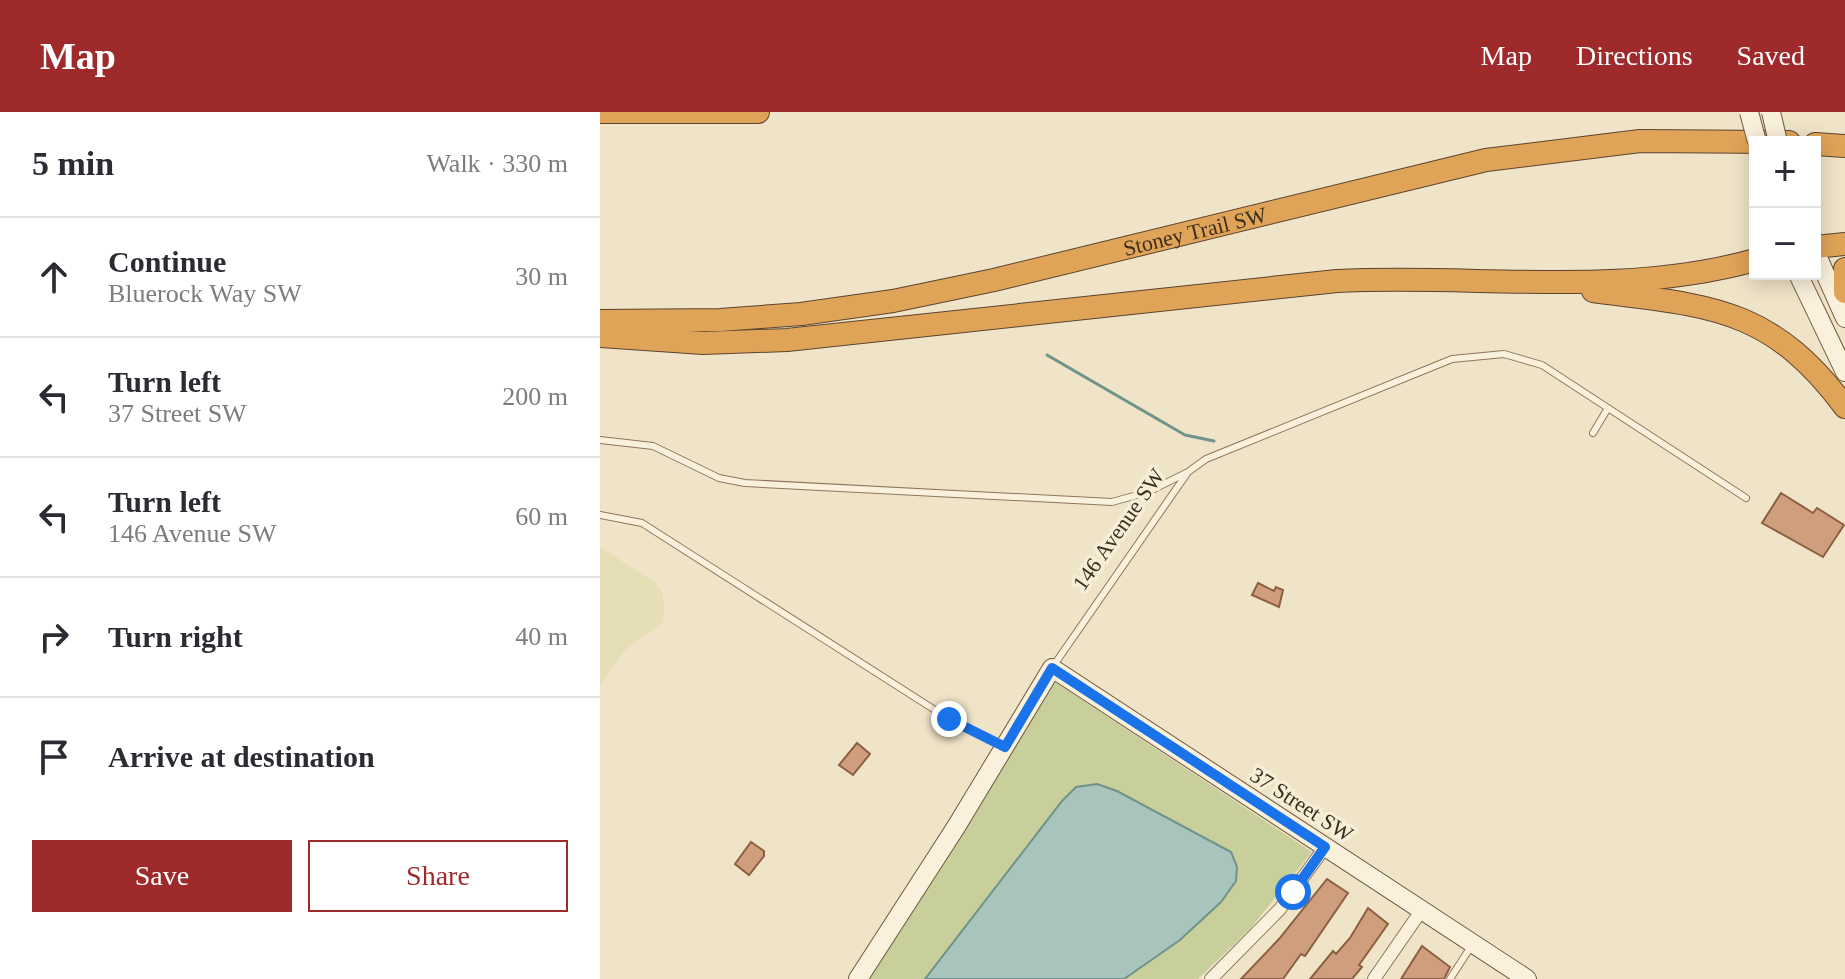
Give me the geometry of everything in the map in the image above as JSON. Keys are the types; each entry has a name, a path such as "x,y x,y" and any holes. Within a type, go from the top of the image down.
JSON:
{"highway":[{"path":"600,112 758,112"},
{"name":"Stoney Trail SW","path":"600,321 720,320 801,314 893,301 994,280 1404,178 1514,156 1640,141 1749,142"},
{"path":"1821,144 1845,146"},
{"path":"1821,248 1845,244"},
{"path":"600,336 703,343 787,340 1337,281 1661,276 1749,261"},
{"path":"1845,269 1845,292"},
{"path":"1516,280 1711,308 1746,319 1782,339 1845,407"}],"street":[{"path":"1749,112 1755,136"},
{"path":"1771,112 1777,136"},
{"path":"1821,263 1845,318"},
{"path":"1801,280 1845,372"},
{"name":"146 Avenue SW","path":"858,979 1052,668"},
{"name":"37 Street SW","path":"1052,668 1527,979"},
{"path":"1211,979 1253,940 1302,881 1325,847"},
{"path":"1374,979 1421,911"}],"lane":[{"name":"146 Avenue SW","path":"1052,668 1188,472 1206,459 1438,364 1472,355 1504,354 1542,365 1746,498"},
{"path":"1593,433 1608,408"},
{"path":"1639,442 1645,432"},
{"path":"600,440 653,446 719,478 745,483 1112,502 1148,492 1188,472"},
{"path":"600,515 642,523 949,719 1005,747"},
{"path":"1450,979 1473,944"}],"shaded area":[{"path":"600,547 654,582 662,592 665,608 662,623 626,649 600,686"}],"green space":[{"path":"1055,682 1312,852 1250,929 1198,979 859,979"}],"water":[{"path":"1097,784 1117,791 1231,852 1237,867 1236,881 1221,902 1180,940 1124,979 925,979 1062,801 1076,787"}],"building":[{"path":"1781,493 1813,513 1817,508 1844,525 1823,557 1762,523"},
{"path":"1258,583 1274,591 1276,587 1283,590 1279,607 1252,595"},
{"path":"857,743 870,754 853,775 839,765"},
{"path":"751,842 764,851 764,856 749,875 735,864"},
{"path":"1327,879 1348,893 1305,956 1301,954 1283,979 1241,979 1279,939"},
{"path":"1368,908 1388,924 1359,965 1362,967 1352,979 1310,979 1333,951 1336,954 1350,938"},
{"path":"1422,946 1450,967 1444,979 1401,979"}],"waterway":[{"path":"1047,355 1185,435 1214,441"}],"route":[{"path":"949,719 1005,747 1052,668 1325,847 1293,892"}]}
